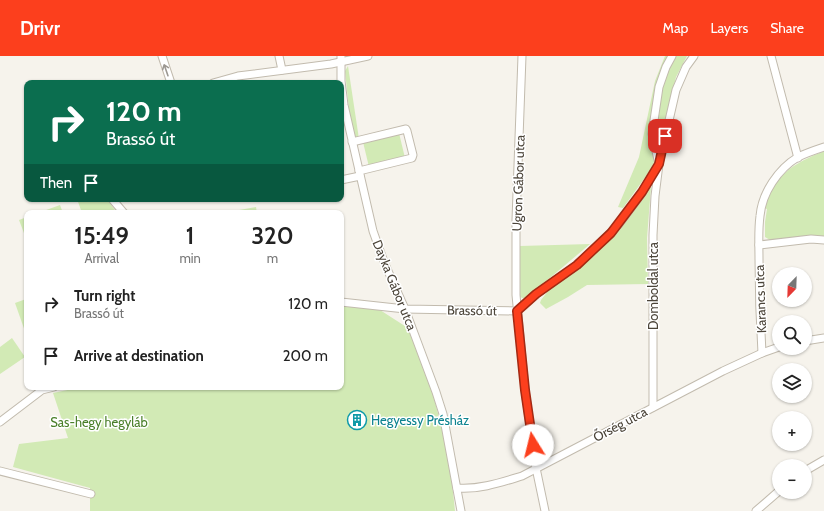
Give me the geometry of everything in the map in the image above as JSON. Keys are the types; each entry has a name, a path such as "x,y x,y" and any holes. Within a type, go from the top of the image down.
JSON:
{"street":[{"path":"162,56 170,80"},
{"path":"279,56 282,70"},
{"path":"224,80 238,76 368,56"},
{"name":"Ugron Gábor utca","path":"522,56 516,220 517,311 525,390 536,468 545,511"},
{"path":"659,164 652,134 659,87 666,67 672,56"},
{"path":"517,311 536,294 577,265 611,233 642,192 659,164 676,90 686,67 694,56"},
{"path":"771,56 798,158"},
{"name":"Dayka Gábor utca","path":"341,59 342,80"},
{"name":"Dayka Gábor utca","path":"344,102 359,174 378,246 405,309 443,414 461,511"},
{"path":"344,179 412,158 413,154 406,129 352,142"},
{"name":"Karancs utca","path":"762,353 758,290 760,216 765,195 776,178 798,158 824,147"},
{"name":"Domboldal utca","path":"653,407 653,235 655,196 659,164"},
{"path":"115,202 121,210"},
{"path":"759,245 811,239 824,240"},
{"name":"Brassó út","path":"344,302 405,309 517,311"},
{"path":"812,340 824,338"},
{"name":"Őrség utca","path":"457,488 489,485 522,476 723,371 772,349"},
{"path":"0,422 42,390"},
{"path":"812,467 824,460"},
{"path":"0,471 91,494"},
{"path":"756,511 772,497"}],"green space":[{"path":"665,56 687,56 676,77 657,157 649,172 623,208 618,207 639,157 655,81"},
{"path":"348,66 359,139 354,135 349,110 345,71"},
{"path":"399,133 405,158 369,167 363,142"},
{"path":"824,151 824,237 770,240 765,237 767,209 764,208 768,196 780,178 794,166"},
{"path":"650,186 647,238 648,284 587,285 546,309 540,303 548,291 597,252 613,234"},
{"path":"78,202 109,202 115,210 81,210"},
{"path":"60,205 62,210 46,210"},
{"path":"256,207 256,210 239,210"},
{"path":"24,218 24,233 19,220"},
{"path":"590,244 525,299 520,297 520,246"},
{"path":"24,300 24,328 15,303"},
{"name":"Sas-hegy hegyláb","path":"344,305 380,310 408,328 433,394 442,429 452,482 455,511 90,511 90,488 13,467 19,444 68,438 53,393 67,390 344,390"},
{"path":"12,338 24,358 0,374 0,347"}],"place":[{"name":"Hegyessy Présház","path":"357,420"}],"route":[{"path":"533,445 525,390 517,311 536,294 577,265 619,224 642,192 659,164 665,136"}]}
